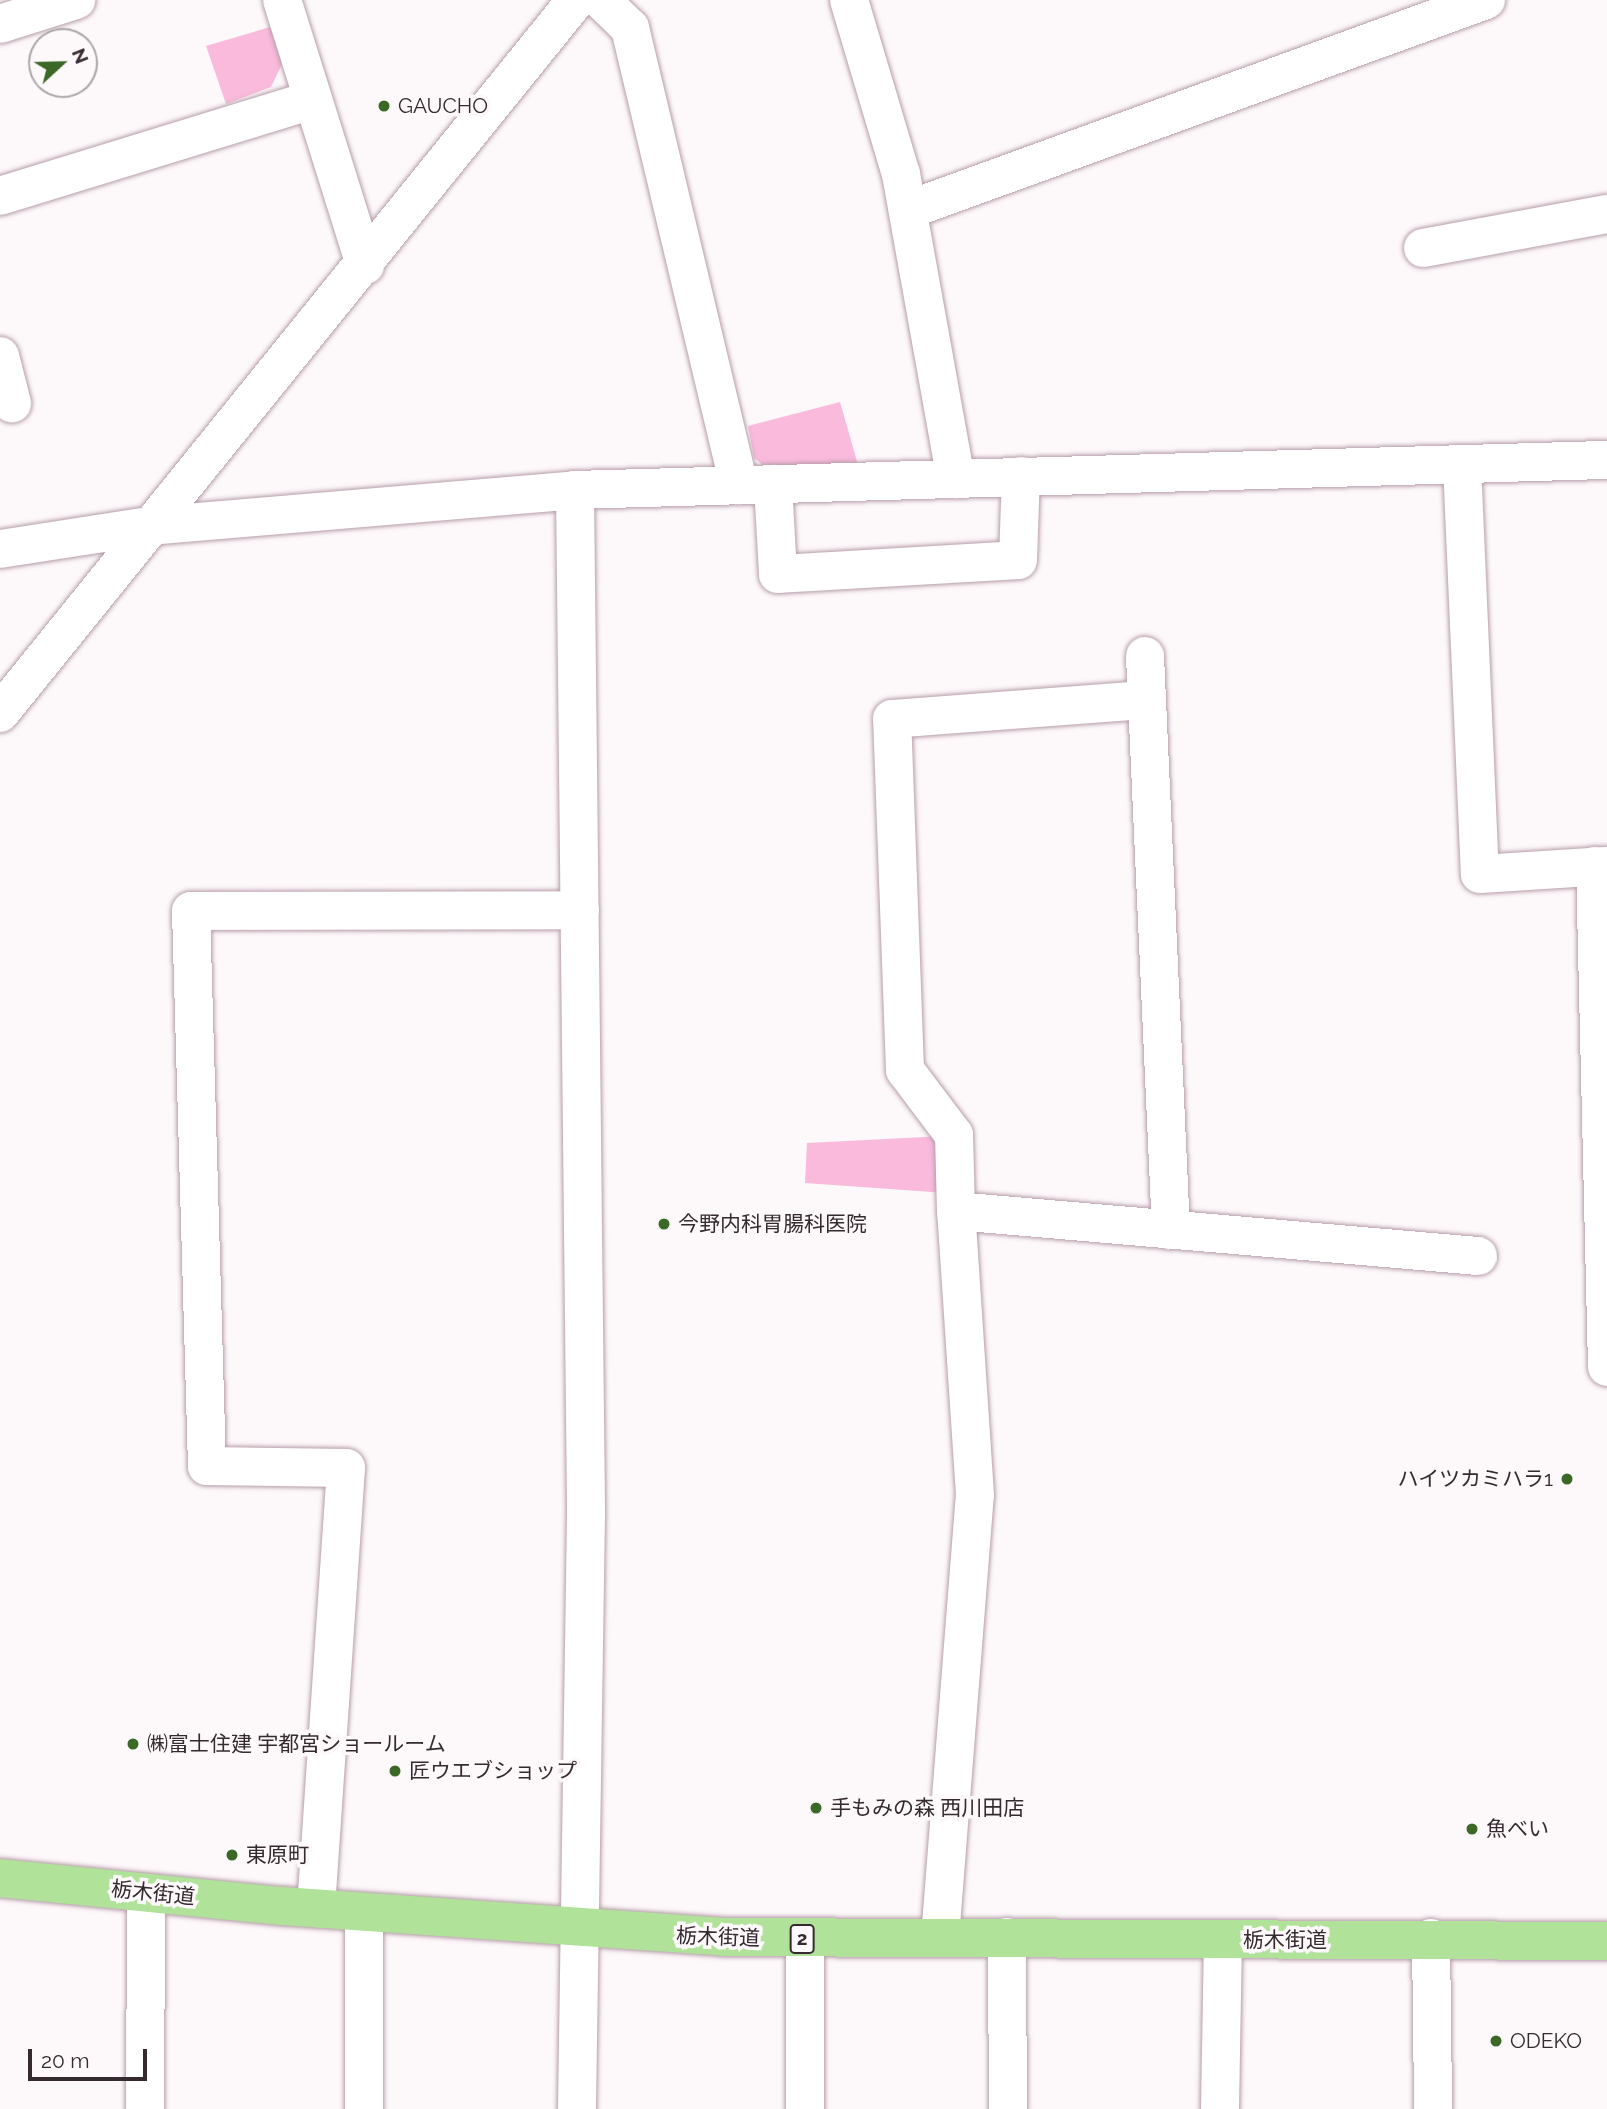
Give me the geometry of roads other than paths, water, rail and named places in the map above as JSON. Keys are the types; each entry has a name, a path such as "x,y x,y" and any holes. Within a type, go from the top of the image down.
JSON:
{"main road":[{"name":"栃木街道","path":"0,1878 577,1929 805,1940 1007,1937 1607,1941"}],"street":[{"path":"0,24 76,0"},
{"path":"282,0 365,265"},
{"path":"0,713 149,526 365,265 576,0"},
{"path":"601,0 630,28 779,574 1018,560 1021,476"},
{"path":"849,0 908,210 956,479"},
{"path":"908,210 1486,0"},
{"path":"0,196 313,100"},
{"path":"1423,248 1607,214"},
{"path":"0,356 12,403"},
{"path":"0,550 149,526 575,490 1607,460"},
{"path":"1462,464 1480,874 1601,866 1605,1368"},
{"path":"575,490 586,1514 577,1929 577,2109"},
{"path":"1145,656 1171,1230"},
{"path":"940,1938 975,1495 956,1211 954,1135 905,1070 892,719 1145,700"},
{"path":"316,1908 346,1468 207,1466 191,911 580,910"},
{"path":"956,1211 1478,1256"},
{"path":"145,2109 146,1893"},
{"path":"364,1912 364,2109"},
{"path":"1007,1937 1009,2109"},
{"path":"1431,1938 1433,2109"},
{"path":"805,1940 805,2109"},
{"path":"1220,2109 1223,1940"}],"place":[{"name":"GAUCHO","path":"384,106"},
{"name":"今野内科胃腸科医院","path":"664,1224"},
{"name":"ハイツカミハラ1","path":"1567,1479"},
{"name":"㈱富士住建 宇都宮ショールーム","path":"133,1744"},
{"name":"匠ウエブショップ","path":"395,1771"},
{"name":"手もみの森 西川田店","path":"816,1808"},
{"name":"魚べい","path":"1472,1829"},
{"name":"東原町","path":"232,1855"},
{"name":"ODEKO","path":"1496,2041"}]}
